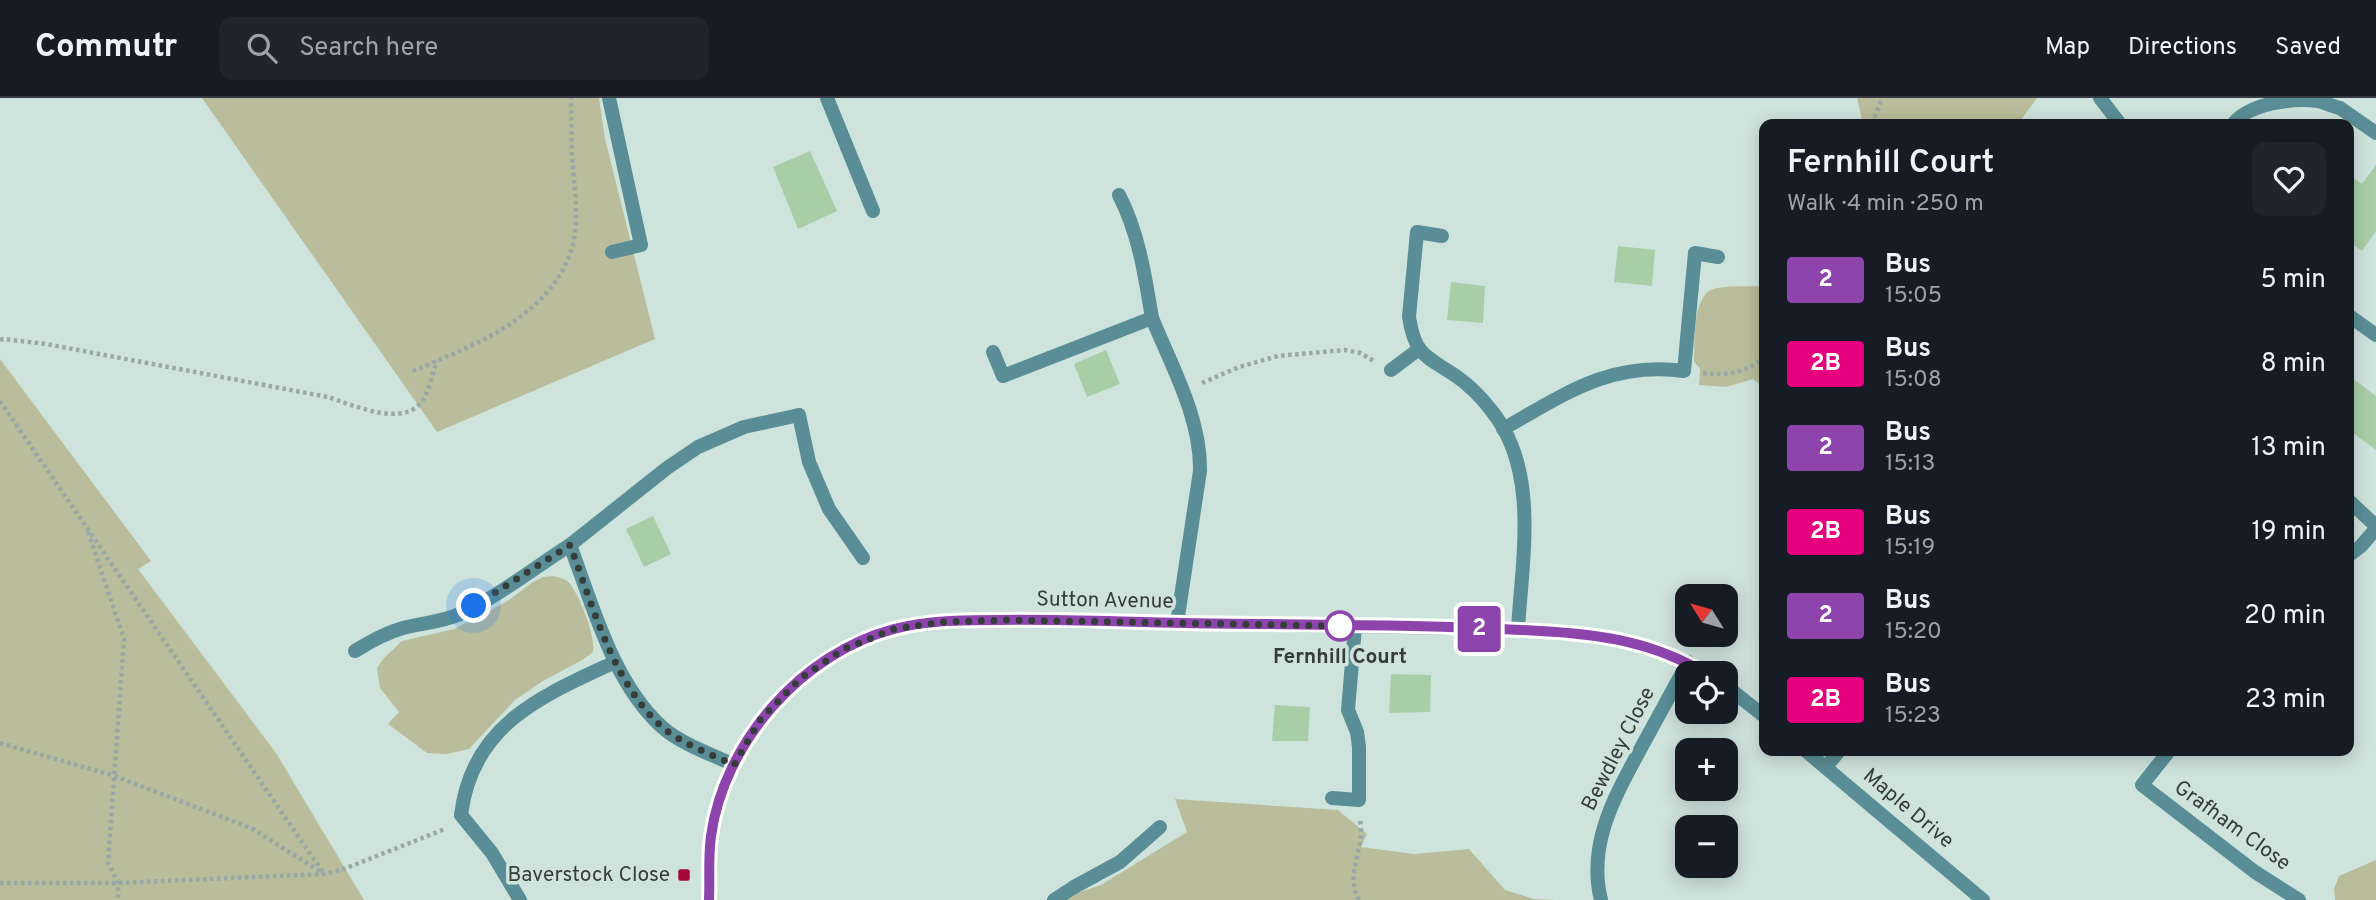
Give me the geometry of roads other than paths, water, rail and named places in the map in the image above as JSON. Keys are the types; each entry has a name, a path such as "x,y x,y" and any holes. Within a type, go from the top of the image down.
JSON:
{"street":[{"path":"609,98 641,245 612,252"},
{"path":"827,98 873,211"},
{"path":"2100,98 2116,119"},
{"path":"2240,119 2252,110 2282,101 2316,100 2340,108 2375,131"},
{"path":"1119,195 1130,217 1140,252 1152,318 1197,434 1200,453 1177,623"},
{"path":"1442,236 1417,232 1409,317 1411,330 1419,349 1430,361 1471,388 1493,412 1519,466 1523,500 1523,549 1518,629"},
{"path":"1503,429 1581,386 1609,374 1661,368 1684,370 1695,253 1718,257"},
{"path":"993,352 1003,376 1152,318"},
{"path":"2354,319 2376,335"},
{"path":"1391,370 1419,349"},
{"path":"355,651 379,636 404,627 433,623 459,615 489,598 570,545 667,468 698,447 744,428 799,415 809,462 830,509 863,558"},
{"path":"2354,506 2376,527 2354,551"},
{"path":"570,545 615,662 636,697 664,728 696,748 734,765"},
{"name":"Sutton Avenue","path":"709,900 711,836 722,795 734,765 760,720 801,678 844,649 894,629 930,623 1071,620 1518,629 1620,639 1686,661"},
{"path":"1332,798 1359,800 1359,747 1348,710 1355,627"},
{"path":"520,900 492,853 463,818 464,792 472,771 495,735 547,693 615,662"},
{"name":"Bewdley Close","path":"1601,900 1596,874 1602,829 1626,776 1675,686"},
{"path":"1738,695 1759,712"},
{"name":"Maple Drive","path":"1812,756 1983,900"},
{"path":"1826,767 1835,756"},
{"name":"Grafham Close","path":"2165,756 2142,785 2255,872 2299,900"},
{"path":"1054,900 1120,862 1160,827"}],"place":[{"name":"Fernhill Court","path":"1340,626"},
{"name":"Baverstock Close","path":"684,875"}]}
